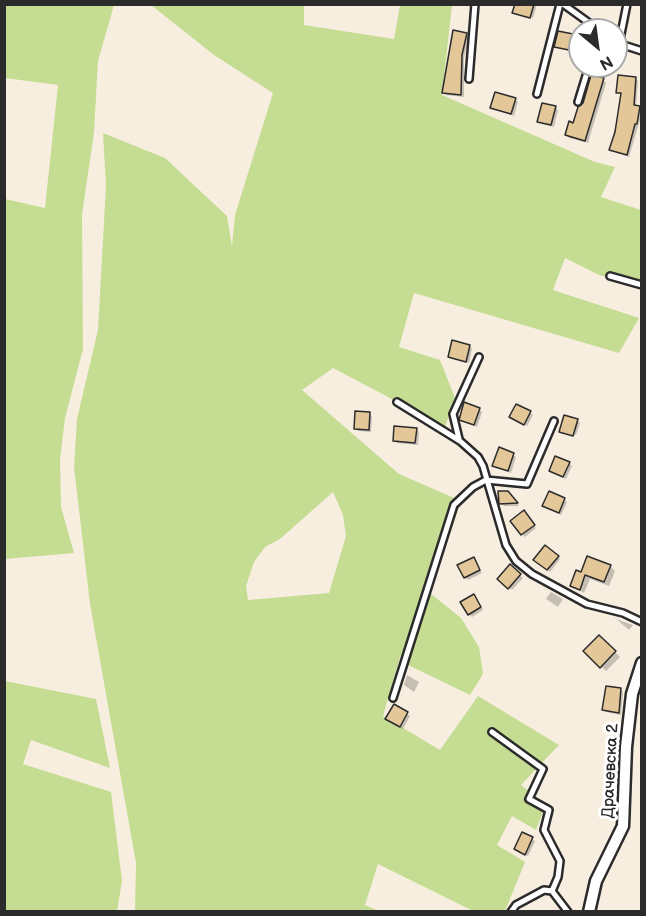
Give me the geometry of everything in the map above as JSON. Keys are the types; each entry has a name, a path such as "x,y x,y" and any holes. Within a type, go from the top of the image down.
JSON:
{"street":[{"name":"Драчевска 2","path":"589,912 596,881 623,826 626,747 632,694 642,663"}],"lane":[{"path":"469,79 475,4"},
{"path":"537,93 561,4 581,18"},
{"path":"578,102 586,78"},
{"path":"610,276 642,285"},
{"path":"460,441 453,414 479,357"},
{"path":"397,402 460,441 478,457 506,545 516,561 532,574 587,604 623,613 642,622"},
{"path":"393,698 454,505 473,487 486,480 527,484 554,421"},
{"path":"492,732 543,769 529,799 549,810 544,830 560,861 558,877 552,891"},
{"path":"511,912 516,904 544,890 552,891 568,912"}],"green space":[{"path":"5,4 114,5 98,61 94,132 82,215 83,349 65,418 60,460 61,507 74,553 5,559 5,199 45,208 58,85 5,78"},
{"path":"151,5 304,5 304,25 394,39 400,5 452,5 442,95 595,162 615,167 601,197 641,210 641,285 599,275 565,258 553,290 639,318 619,353 414,293 399,347 440,360 455,398 445,427 333,368 302,390 399,474 461,501 430,593 461,618 479,647 483,674 470,695 404,663 426,600 399,660 383,716 440,750 478,696 559,745 521,785 546,804 536,830 512,816 497,845 525,862 505,911 473,911 378,864 365,905 379,911 135,911 136,863 90,604 74,467 77,419 98,330 106,186 103,133 165,158 227,216 232,246 235,215 273,93 214,55","holes":["333,492 343,515 346,536 329,593 248,600 246,586 254,562 265,547 280,539"]},
{"path":"5,681 96,699 110,768 31,740 23,764 111,792 122,881 117,911 5,911"}],"building":[{"path":"515,4 534,4 530,18 512,13"},
{"path":"453,30 467,33 462,55 461,95 442,93"},
{"path":"558,31 568,33 568,50 554,47"},
{"path":"636,77 634,105 640,106 627,155 609,150 615,132 621,93 616,93 618,78"},
{"path":"590,78 604,78 585,141 565,135 569,121 573,123 578,107 583,103"},
{"path":"495,92 516,98 511,114 490,108"},
{"path":"542,103 556,106 551,125 537,122"},
{"path":"452,340 470,345 466,362 448,357"},
{"path":"464,402 480,408 474,425 459,420"},
{"path":"516,404 531,411 524,425 509,417"},
{"path":"355,411 370,412 369,430 354,429"},
{"path":"564,415 578,419 573,436 559,432"},
{"path":"394,426 417,428 415,443 393,441"},
{"path":"499,447 514,453 508,471 492,466"},
{"path":"555,456 570,462 563,477 549,471"},
{"path":"498,491 508,491 518,503 499,504"},
{"path":"549,491 565,498 559,513 542,506"},
{"path":"524,510 535,525 521,535 510,521"},
{"path":"545,545 559,556 547,570 533,560"},
{"path":"587,556 611,565 604,582 585,575 580,590 570,586 576,570 581,572"},
{"path":"474,557 480,570 464,578 457,565"},
{"path":"510,564 521,574 508,589 497,579"},
{"path":"474,594 481,607 468,615 460,602"},
{"path":"599,635 616,651 600,668 583,651"},
{"path":"606,686 621,688 619,713 602,710"},
{"path":"394,704 408,712 400,727 385,719"},
{"path":"522,832 533,837 525,855 514,849"}]}
